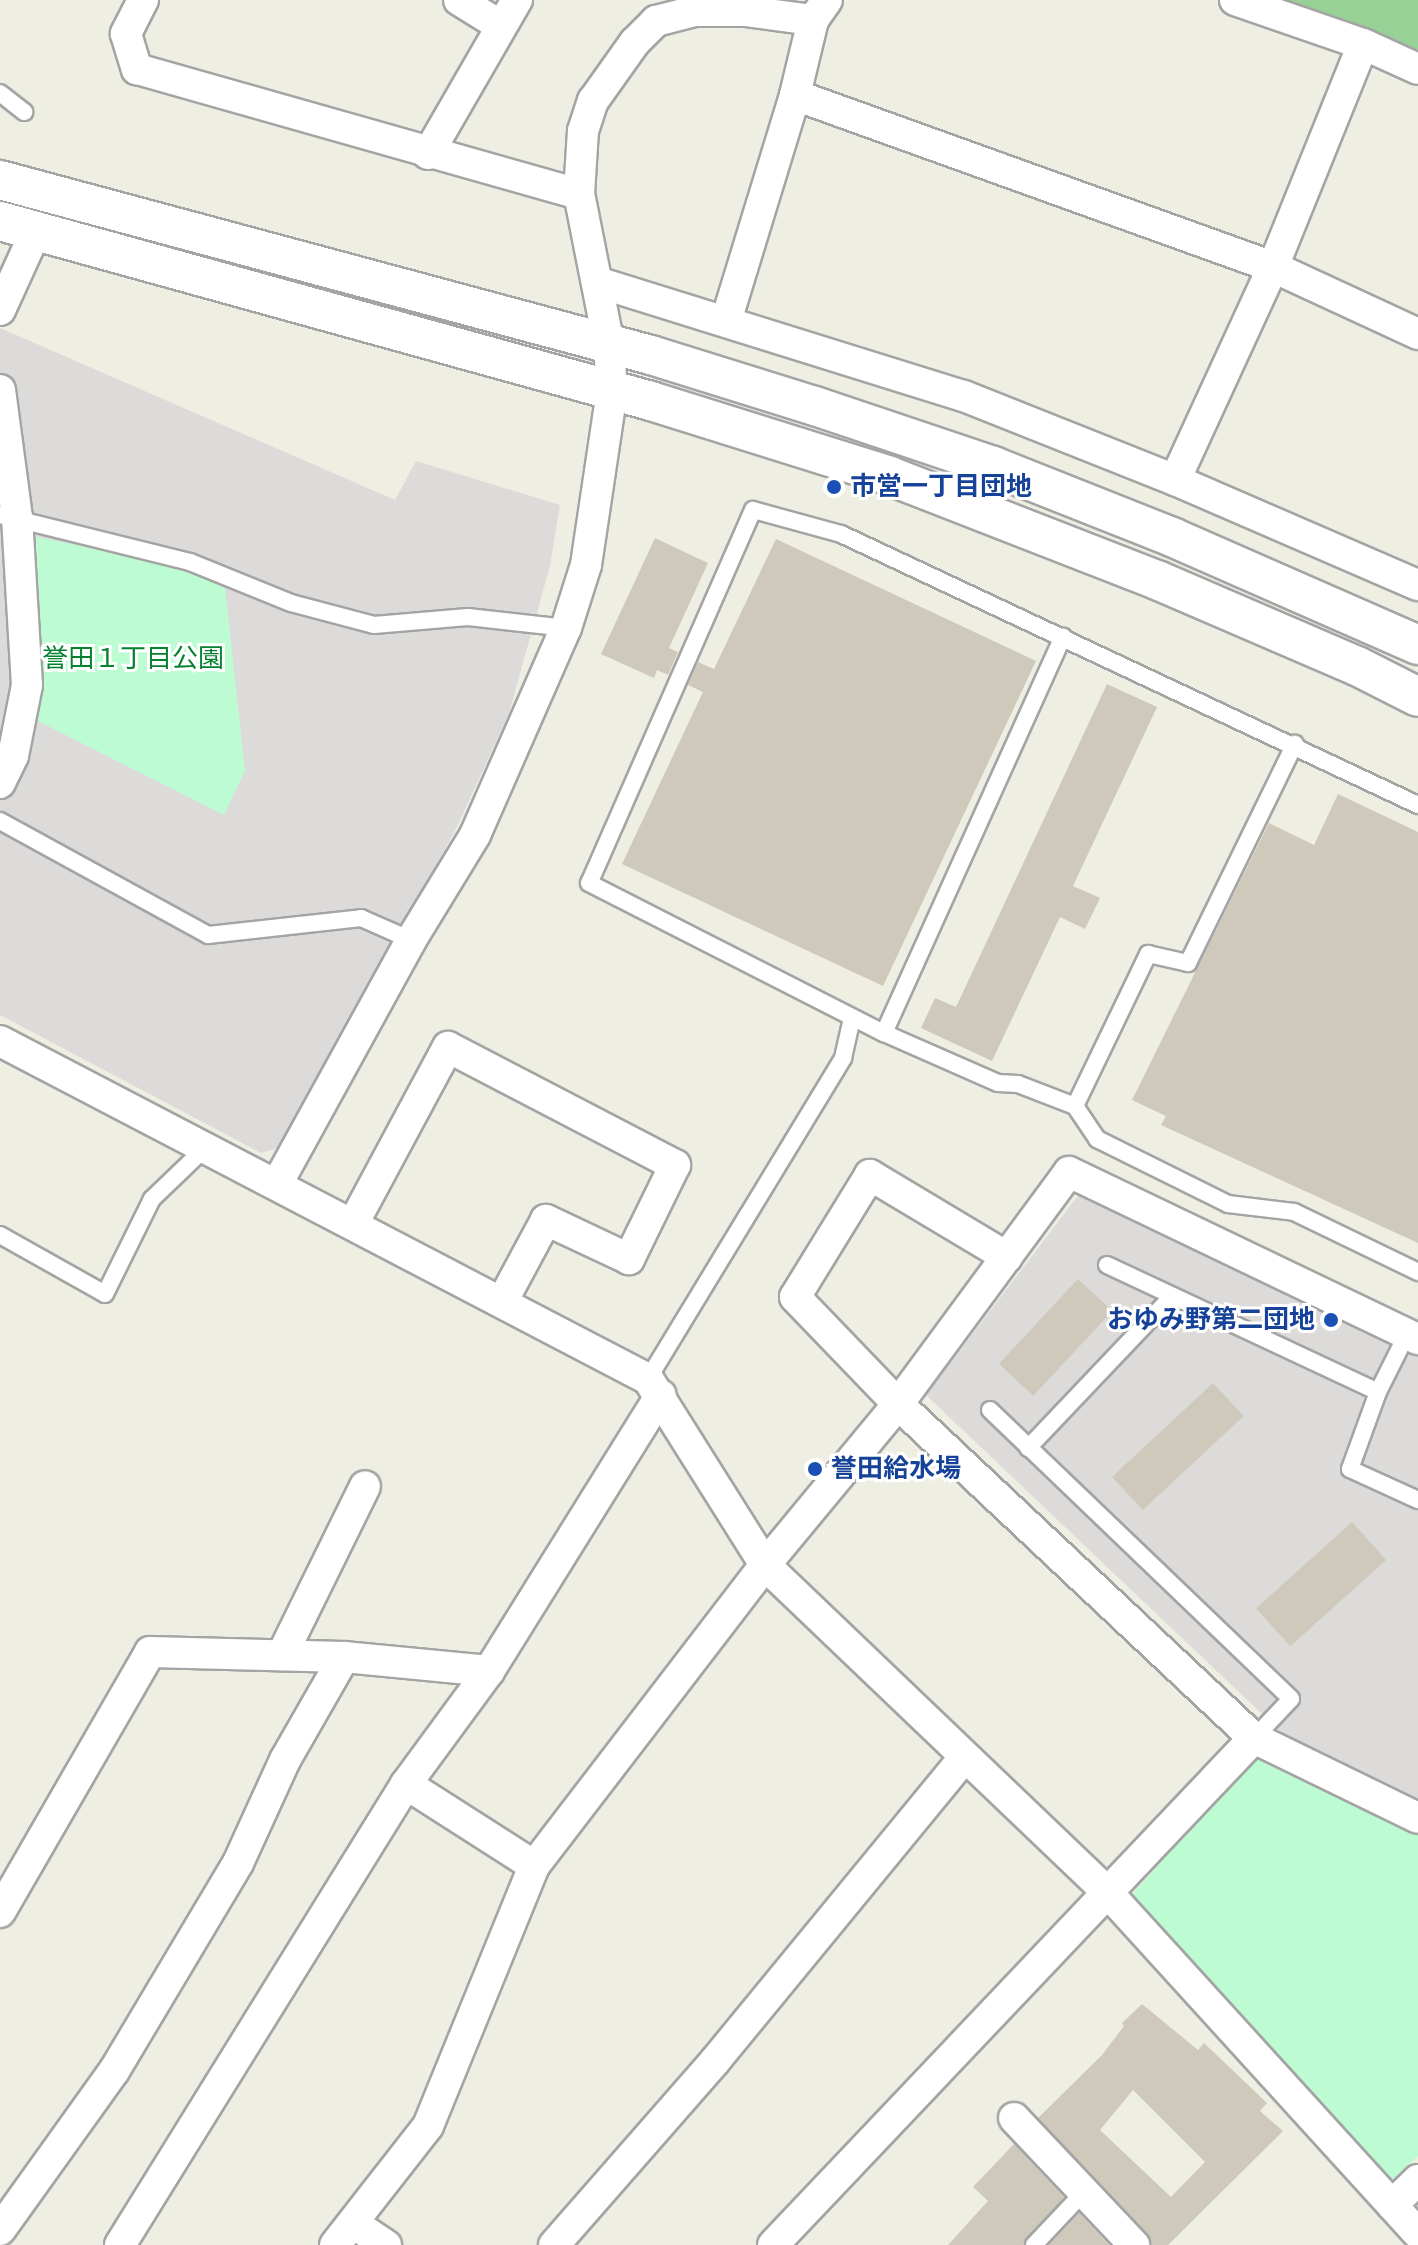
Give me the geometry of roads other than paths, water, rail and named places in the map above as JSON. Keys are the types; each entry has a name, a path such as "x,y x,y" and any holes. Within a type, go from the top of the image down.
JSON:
{"street":[{"path":"143,0 126,34 137,69 428,154 579,194"},
{"path":"459,0 501,26"},
{"path":"428,154 517,0"},
{"path":"1235,0 1363,44 1418,69"},
{"path":"277,1184 411,940 475,835 566,628 586,565 612,392 609,345 579,194 583,131 593,101 635,42 656,21 695,11 820,10 726,321"},
{"path":"1175,480 1273,267 1363,44"},
{"path":"795,95 1273,267 1418,334"},
{"path":"0,180 609,345 815,406 993,466 1172,537 1418,645"},
{"path":"0,310 18,226 612,392 890,476 1157,580 1357,666 1418,697"},
{"path":"597,282 964,396 1175,480 1418,585"},
{"path":"0,390 9,516 27,685 13,756 0,783"},
{"path":"0,1041 502,1302 654,1387 765,1565 1109,1894 1418,2233"},
{"path":"353,1224 448,1047 675,1165 629,1259 546,1220 502,1302"},
{"path":"386,2245 344,2234 428,2126 534,1866 765,1565 898,1404 1069,1172 1412,1336"},
{"path":"1007,1257 870,1175 795,1297 898,1404 1254,1738 1418,1818"},
{"path":"120,2245 406,1784 489,1671 654,1387"},
{"path":"282,1655 365,1486"},
{"path":"0,1912 150,1652 344,1657 489,1671"},
{"path":"17,2245 0,2231 121,2058 238,1863 285,1760 344,1657"},
{"path":"773,2245 1254,1738"},
{"path":"554,2245 715,2061 964,1758"},
{"path":"406,1784 534,1866"},
{"path":"1014,2118 1134,2245"},
{"path":"1392,2205 1418,2180"}],"lane":[{"path":"0,93 24,112"},
{"path":"1418,805 1295,744 841,534 753,510 589,883 884,1033 998,1083 1018,1084 1075,1106 1097,1139 1228,1204 1294,1212 1418,1272"},
{"path":"9,516 190,562 291,603 374,625 468,617 566,628"},
{"path":"884,1033 1063,636"},
{"path":"1075,1106 1148,954 1188,963 1295,744"},
{"path":"0,821 208,935 361,918 411,940"},
{"path":"654,1387 843,1058 852,1018"},
{"path":"0,1235 105,1294 152,1199 206,1147"},
{"path":"1107,1265 1378,1392"},
{"path":"1028,1448 1172,1296"},
{"path":"1412,1336 1378,1392 1350,1469 1418,1500"},
{"path":"990,1410 1291,1699 1254,1738"},
{"path":"1034,2245 1083,2193"}],"place":[{"name":"市営一丁目団地","path":"834,487"},
{"name":"おゆみ野第二団地","path":"1331,1320"},
{"name":"誉田給水場","path":"815,1469"}],"park label":[{"name":"誉田１丁目公園","path":"133,659"}]}
